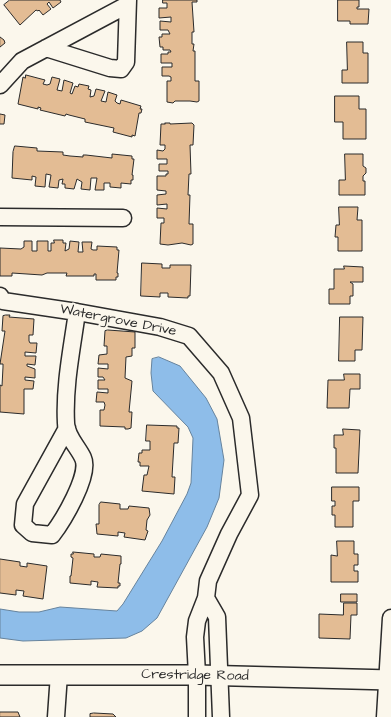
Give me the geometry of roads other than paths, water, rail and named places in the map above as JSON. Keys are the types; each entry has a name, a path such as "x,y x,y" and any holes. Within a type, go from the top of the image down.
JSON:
{"street":[{"path":"46,48 110,68 121,69 126,62 127,2"},
{"path":"0,85 22,61 127,2"},
{"path":"0,216 123,218"},
{"name":"Watergrove Drive","path":"0,296 3,301 77,312 160,327 189,336 221,373 241,418 250,496 229,534 208,581 206,598 197,621 195,637 198,675 197,717"},
{"path":"67,428 25,504 23,525 32,533 52,535 66,515 85,470 84,460 67,428 67,383 77,312"},
{"path":"206,598 216,617 221,717"},
{"path":"385,717 390,680 391,618"},
{"path":"56,717 59,674"},
{"name":"Crestridge Road","path":"0,675 198,675 390,680"}],"water":[{"path":"159,357 180,366 206,398 217,419 224,460 219,498 207,527 157,618 142,631 126,638 23,641 0,638 0,609 19,612 39,612 60,607 117,611 123,604 162,541 187,494 191,483 193,438 188,427 153,391 151,373 152,359"}]}
